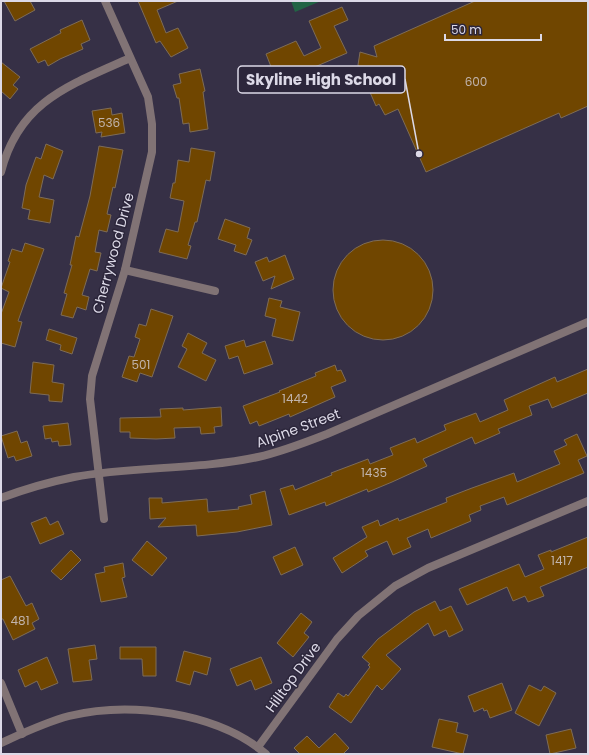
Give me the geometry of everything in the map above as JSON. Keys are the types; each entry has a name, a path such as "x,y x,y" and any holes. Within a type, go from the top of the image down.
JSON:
{"street":[{"name":"Cherrywood Drive","path":"104,1 148,97 152,124 152,152 125,270 92,376 90,399 104,519"},
{"path":"1,172 5,157 18,130 32,112 55,93 68,85 130,58"},
{"path":"125,270 215,291"},
{"name":"Alpine Street","path":"1,498 25,489 74,477 223,463 258,457 293,447 588,322"},
{"name":"Hilltop Drive","path":"258,747 337,639 358,616 389,591 428,568 588,501"},
{"path":"1,683 22,734"},
{"path":"1,743 71,716 111,710 152,711 192,718 231,732 258,747 266,754"}],"green space":[{"path":"291,1 321,1 295,12"}],"building":[{"path":"4,1 30,1 35,10 15,21"},
{"path":"138,1 178,1 157,10 166,33 178,28 188,48 171,57 160,41 156,43"},
{"path":"475,1 588,1 588,106 561,118 559,113 426,172 398,109 385,115 379,104 376,106 358,65 360,52 377,57 374,46"},
{"path":"342,7 348,20 334,26 347,53 310,69 312,73 279,87 266,54 296,41 304,56 321,48 309,21"},
{"path":"82,20 90,40 81,44 83,49 48,66 45,60 38,63 30,49 61,33 60,30"},
{"path":"1,62 20,77 13,85 18,89 10,99 1,91"},
{"path":"200,69 205,91 203,92 208,129 190,132 189,123 183,124 179,98 177,98 173,85 181,83 179,74"},
{"path":"111,108 112,115 122,113 125,133 101,137 102,132 96,133 92,111"},
{"path":"46,144 63,151 53,179 44,175 39,197 54,200 50,223 28,219 30,210 22,208 26,185 36,157 41,159"},
{"path":"99,146 123,150 115,188 113,187 107,214 111,215 107,232 99,230 95,252 101,253 97,271 90,269 82,295 89,297 86,310 77,307 73,318 61,315 67,294 64,293 72,265 70,265 76,236 79,237 90,196"},
{"path":"191,148 215,152 210,181 206,180 197,222 195,222 188,245 191,246 187,259 159,252 166,229 178,232 184,201 170,198 173,183 175,183 178,160 189,162"},
{"path":"225,219 250,228 247,238 252,240 246,255 234,251 236,245 218,239"},
{"path":"383,240 393,241 411,248 425,262 432,280 432,300 425,318 411,332 393,339 383,340 373,339 355,332 341,318 334,300 333,290 334,280 341,262 355,248 373,241"},
{"path":"25,243 44,249 18,321 22,322 15,347 1,343 1,314 9,292 1,288 10,262 8,261 12,249 22,252"},
{"path":"285,255 294,279 271,289 275,276 263,281 255,262 267,257 269,262"},
{"path":"269,298 282,301 280,307 300,312 293,341 272,336 276,319 265,316"},
{"path":"151,309 173,316 152,377 140,373 137,382 122,377 129,356 134,357 140,339 135,337 139,324 146,326"},
{"path":"49,329 77,338 72,354 60,350 61,345 46,340"},
{"path":"188,333 207,343 202,353 216,360 206,381 178,367 187,349 182,346"},
{"path":"244,340 246,347 265,341 273,364 244,374 238,356 229,359 225,346"},
{"path":"33,362 54,365 52,382 64,384 62,402 49,401 49,395 30,393"},
{"path":"335,365 337,371 341,370 346,381 331,387 335,397 290,417 289,414 259,426 257,421 250,424 243,406 316,376 315,373"},
{"path":"588,369 588,393 552,408 548,399 529,406 532,415 498,429 500,433 475,444 472,437 423,459 427,466 368,492 367,489 326,506 325,502 289,515 280,489 293,485 295,490 332,475 331,473 368,459 370,464 393,455 390,448 415,438 417,443 446,430 444,425 476,413 480,422 508,410 504,400 555,377 557,382"},
{"path":"221,407 222,426 214,427 215,433 201,434 200,427 174,428 175,438 156,439 130,438 130,432 120,432 120,418 161,417 160,409 183,408 183,410"},
{"path":"68,423 71,445 59,446 58,441 52,442 51,438 45,439 43,426"},
{"path":"17,431 21,443 27,441 32,456 16,461 14,456 8,458 1,436"},
{"path":"577,434 587,456 578,460 584,473 507,505 504,497 480,506 481,510 469,515 471,521 431,538 428,529 407,538 411,547 393,555 387,541 365,551 368,556 342,573 333,558 367,537 362,527 378,520 380,526 398,518 399,521 447,502 446,498 514,473 517,482 560,464 554,451 567,445 564,440"},
{"path":"265,491 272,525 237,532 197,536 196,525 158,527 166,518 150,519 149,498 162,498 162,503 207,499 208,512 239,509 238,507 252,504 250,495"},
{"path":"46,517 50,525 58,521 64,534 40,544 31,523"},
{"path":"588,537 588,567 540,587 544,596 528,602 525,596 513,601 507,587 467,605 459,589 519,564 525,577 544,569 538,555 551,550 551,552"},
{"path":"147,541 167,558 152,576 132,560"},
{"path":"295,547 303,565 281,575 273,557"},
{"path":"71,550 81,560 61,580 51,571"},
{"path":"123,563 125,577 122,578 127,597 101,602 95,574 105,572 104,567"},
{"path":"10,576 26,606 32,603 39,619 32,623 35,629 13,640 3,619 1,619 1,580"},
{"path":"435,601 440,611 451,606 463,630 449,637 446,630 434,636 428,623 386,655 401,669 382,690 377,685 351,723 329,707 338,693 344,697 346,694 348,696 370,667 368,665 370,664 362,657 378,639 414,612"},
{"path":"301,613 312,622 304,633 309,637 293,657 277,643"},
{"path":"95,645 97,659 89,660 92,680 73,682 68,649"},
{"path":"120,647 156,647 156,676 143,676 142,659 120,659"},
{"path":"184,651 211,658 207,675 194,671 190,685 176,681"},
{"path":"47,657 58,683 41,690 37,681 25,687 18,670"},
{"path":"261,657 272,683 255,690 251,680 237,686 230,669"},
{"path":"502,683 512,710 490,718 487,710 484,711 483,708 474,712 468,696"},
{"path":"529,685 541,691 544,686 556,693 539,726 515,713"},
{"path":"439,719 458,723 456,732 468,735 463,754 432,747"},
{"path":"571,729 576,748 550,754 546,735"},
{"path":"335,733 349,748 343,754 300,754 294,748 307,736 319,748"}],"place":[{"name":"Skyline High School","path":"419,154"}]}
